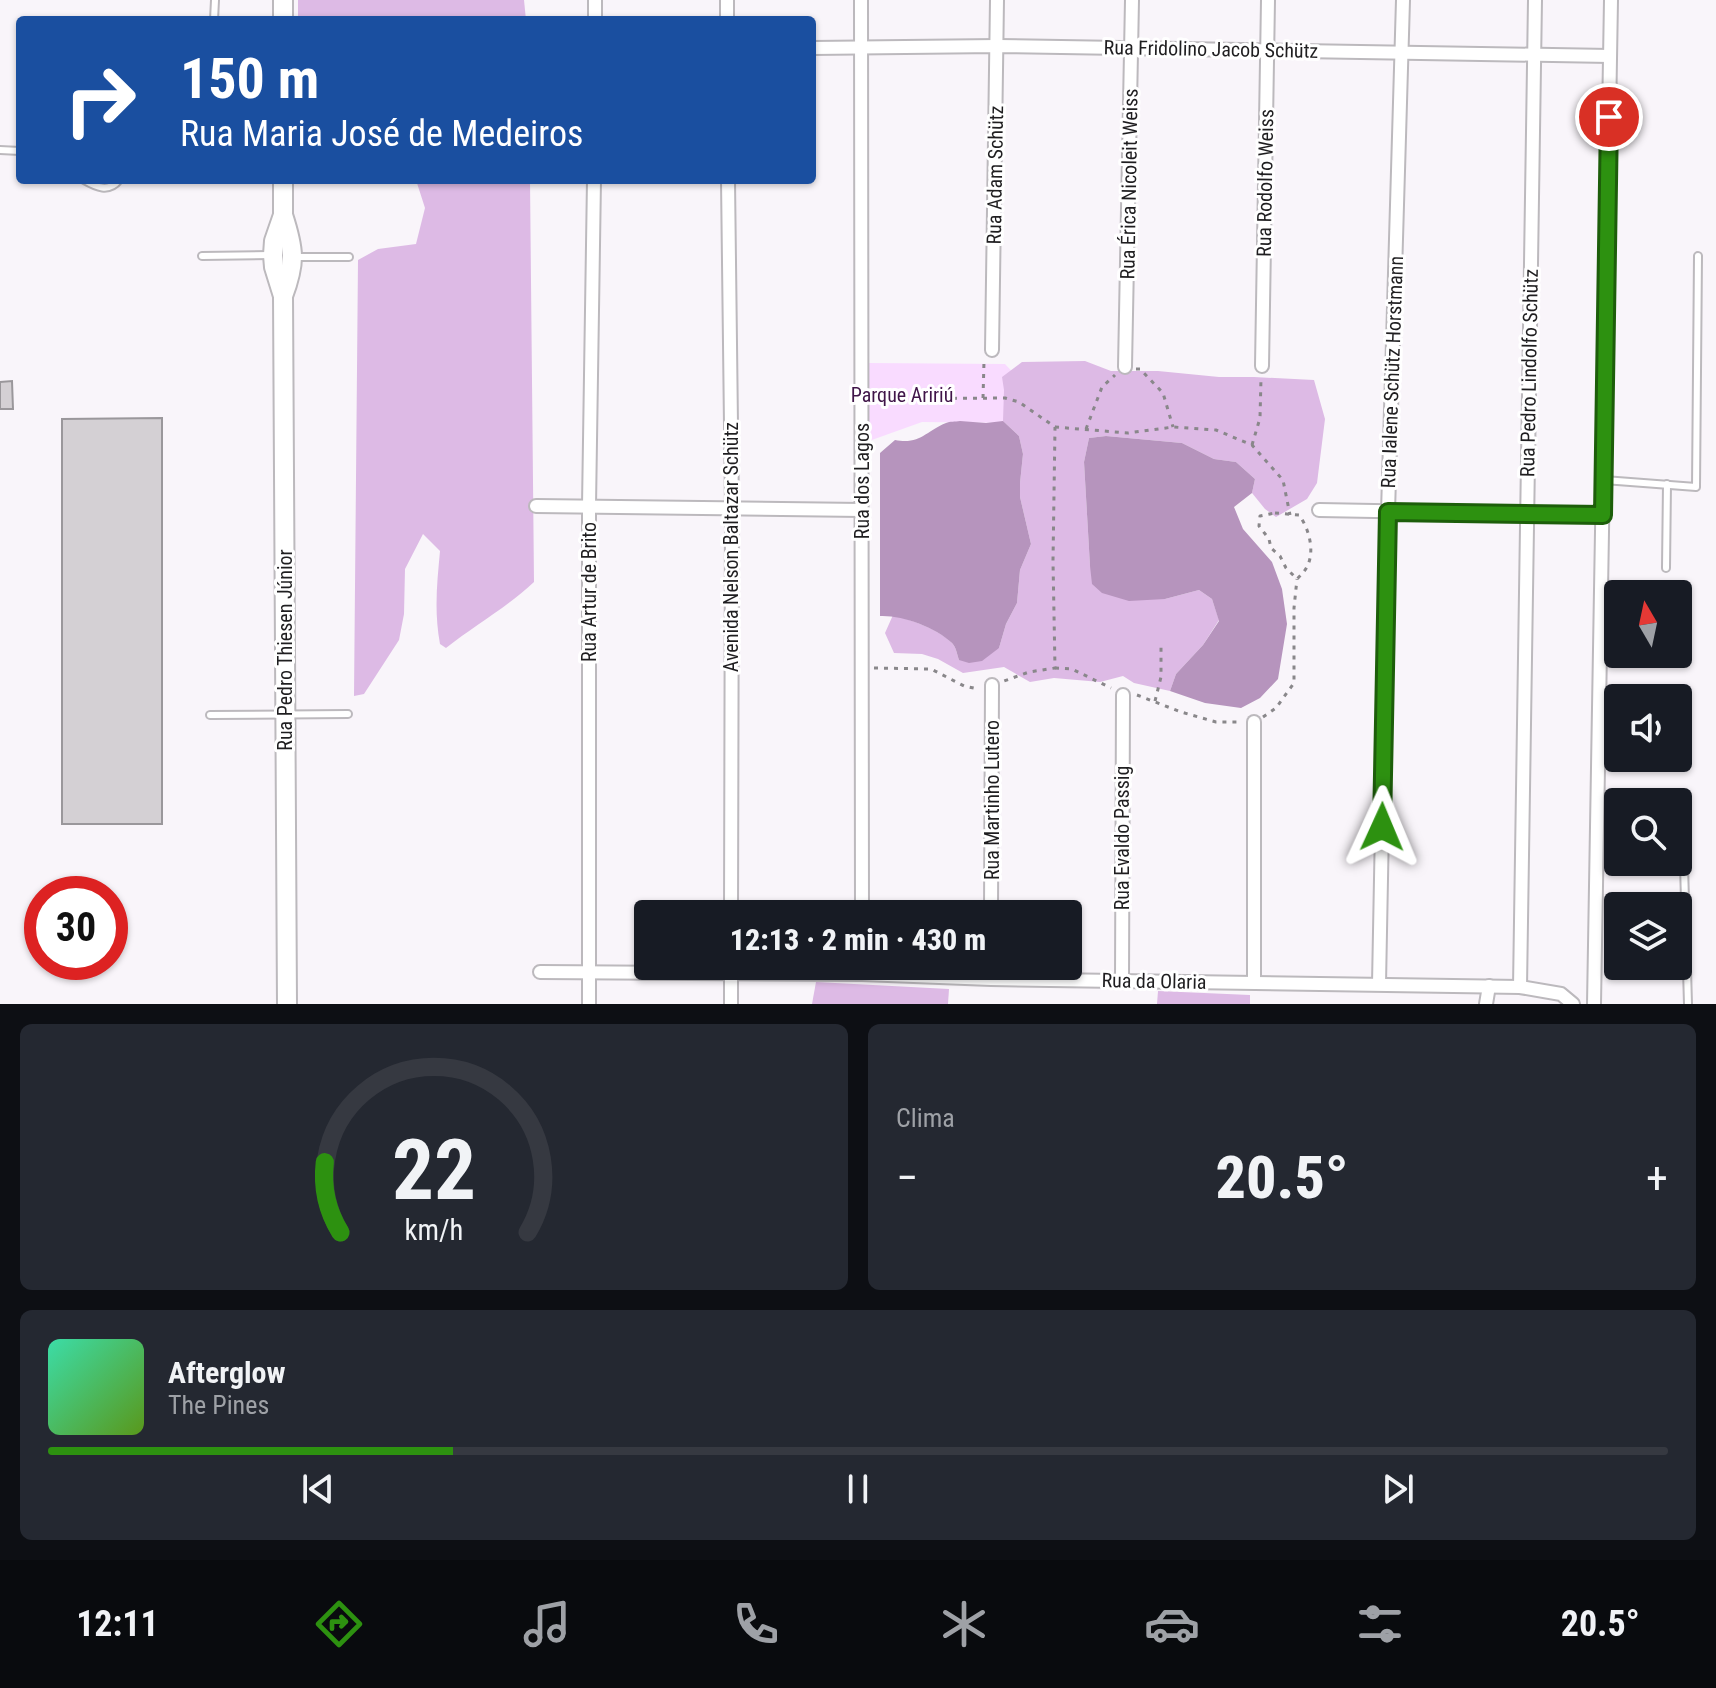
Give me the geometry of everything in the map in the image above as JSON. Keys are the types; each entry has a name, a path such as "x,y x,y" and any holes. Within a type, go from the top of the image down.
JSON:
{"main road":[{"path":"283,184 283,257"},
{"name":"Rua Pedro Thiesen Júnior","path":"283,257 287,1004"}],"street":[{"name":"Rua dos Lagos","path":"861,0 862,900"},
{"name":"Rua Adam Schütz","path":"992,350 997,0"},
{"name":"Rua Érica Nicoleit Weiss","path":"1125,367 1132,0"},
{"name":"Rua Rodolfo Weiss","path":"1262,366 1268,0"},
{"name":"Rua Ialene Schütz Horstmann","path":"1379,984 1388,512 1403,0"},
{"name":"Rua Pedro Lindolfo Schütz","path":"1520,987 1535,0"},
{"path":"1594,1004 1611,0"},
{"name":"Rua Fridolino Jacob Schütz","path":"816,48 1131,47 1610,56"},
{"name":"Rua Artur de Brito","path":"589,1004 589,506 594,184"},
{"name":"Avenida Nelson Baltazar Schütz","path":"728,184 732,507 731,900"},
{"path":"536,506 862,510"},
{"path":"1319,510 1603,515"},
{"name":"Rua Martinho Lutero","path":"991,900 992,685"},
{"name":"Rua Evaldo Passig","path":"1122,981 1123,695"},
{"path":"1254,722 1254,982"},
{"name":"Rua da Olaria","path":"540,972 634,971"},
{"name":"Rua da Olaria","path":"1082,978 1520,987 1561,994 1573,1004"},
{"path":"731,980 731,1004"},
{"path":"1486,1004 1489,986"}],"lane":[{"path":"91,184 106,189 117,184"},
{"path":"202,256 349,257"},
{"path":"1604,480 1696,487 1698,256"},
{"path":"1666,568 1667,484"},
{"path":"210,715 348,714"},
{"path":"1684,876 1688,1004"}],"path":[{"path":"983,398 984,361 992,350"},
{"path":"1252,445 1260,418 1262,366"},
{"path":"1086,429 1102,387 1125,367 1140,369 1163,393 1173,427"},
{"path":"877,399 1005,398 1019,402 1055,427 1128,433 1173,427 1216,430 1252,445 1283,480 1290,515"},
{"path":"1055,427 1055,668"},
{"path":"885,667 931,669 972,689 983,689 1029,672 1072,669 1123,695 1136,695 1181,712 1216,722 1254,722 1276,708 1294,683 1297,579 1311,559 1306,524 1299,515 1275,513 1260,516 1261,531 1297,579"},
{"path":"1155,701 1161,677 1161,644"}],"green space":[{"name":"Parque Aririú","path":"868,363 1005,364 1040,401 1030,423 922,422 869,441"}],"shaded area":[{"path":"298,0 524,0 526,16 298,16"},
{"path":"417,184 530,184 534,582 446,648 440,644 437,620 440,551 423,534 405,569 404,614 399,640 364,694 354,696 358,260 378,249 416,244 425,208"},
{"path":"1085,361 1111,371 1314,380 1325,419 1317,483 1307,499 1276,517 1252,493 1255,479 1236,462 1214,459 1182,443 1106,436 1089,438 1084,462 1090,566 1165,599 1199,590 1212,599 1219,620 1203,645 1176,674 1170,691 1134,683 1123,676 1100,682 1054,678 1030,682 1004,667 963,673 922,654 894,653 885,633 893,615 939,633 953,645 959,660 999,648 1006,624 1017,603 1020,570 1031,544 1020,497 1023,454 1019,436 1003,421 1002,377 1022,362"},
{"path":"1003,421 1019,436 1023,454 1020,497 1031,544 1020,570 1017,603 1006,624 999,648 982,661 969,663 959,660 953,645 928,627 880,616 880,453 895,440 911,441 946,423"},
{"path":"1106,436 1182,443 1214,459 1236,462 1255,479 1252,493 1234,507 1243,529 1272,562 1282,589 1287,624 1278,679 1260,698 1241,708 1205,703 1170,691 1176,674 1203,645 1219,621 1212,599 1199,590 1165,599 1129,601 1102,593 1092,584 1084,462 1089,438"},
{"path":"816,982 949,989 948,1004 812,1004"},
{"path":"1158,991 1250,995 1250,1004 1157,1004"}],"building":[{"path":"12,381 13,409 0,409 0,382"},
{"path":"162,418 162,824 62,824 62,419"}],"route":[{"path":"1382,827 1388,512 1603,515 1609,117"}]}
